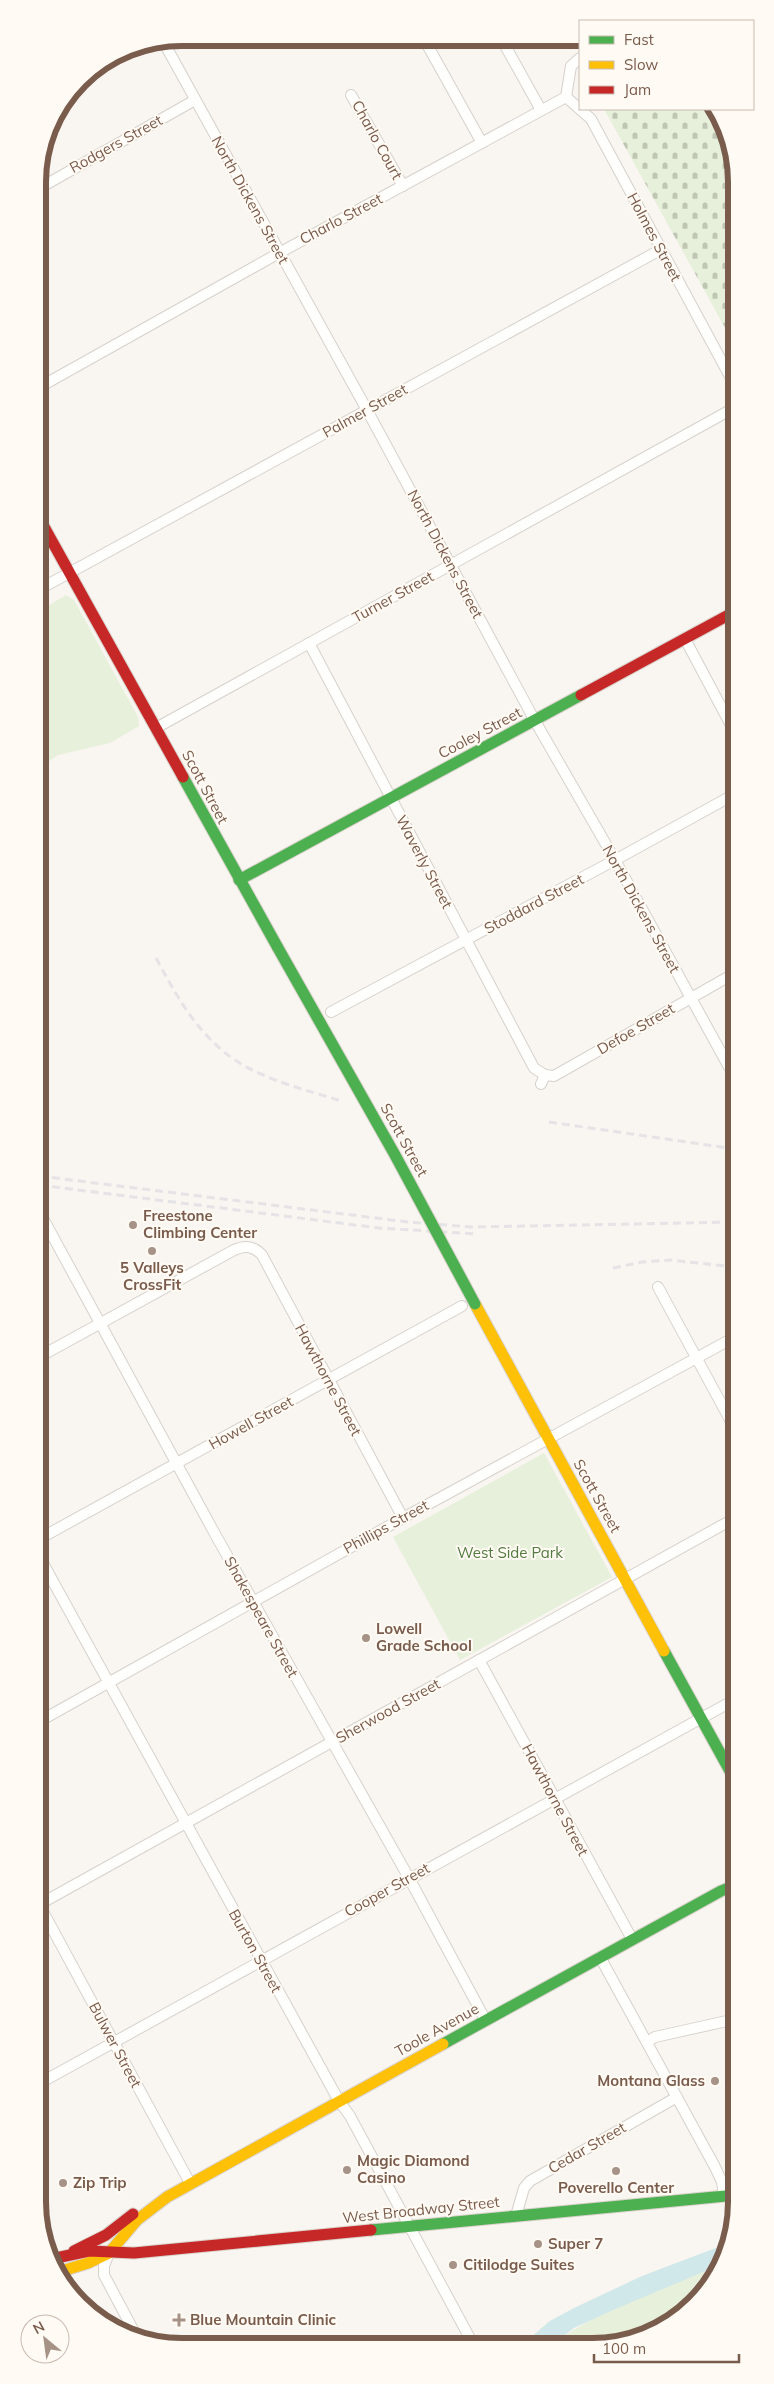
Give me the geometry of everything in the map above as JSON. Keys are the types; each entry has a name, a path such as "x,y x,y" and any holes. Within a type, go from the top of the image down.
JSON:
{"street":[{"path":"428,46 482,143"},
{"path":"505,46 541,110"},
{"name":"North Dickens Street","path":"166,48 367,410 535,721 615,860 689,998 728,1065"},
{"path":"566,97 571,66 579,59"},
{"name":"Charlo Court","path":"351,95 403,186"},
{"name":"Charlo Street","path":"47,383 279,253 566,97"},
{"name":"Holmes Street","path":"566,97 579,108"},
{"name":"Rodgers Street","path":"47,183 195,100"},
{"name":"Holmes Street","path":"581,110 591,119 728,373"},
{"name":"Palmer Street","path":"70,573 660,250"},
{"name":"Turner Street","path":"156,728 728,411"},
{"name":"Scott Street","path":"47,532 239,880 395,1155 727,1766"},
{"path":"47,585 70,573"},
{"name":"Cooley Street","path":"239,880 389,797 535,721 728,615"},
{"path":"685,639 728,719"},
{"name":"Waverly Street","path":"309,644 465,941 534,1068 543,1080"},
{"name":"Stoddard Street","path":"331,1012 728,797"},
{"name":"Defoe Street","path":"543,1080 554,1076 728,977"},
{"name":"Shakespeare Street","path":"46,1224 253,1602 409,1878 486,2021"},
{"name":"Hawthorne Street","path":"101,1322 234,1250 242,1246 250,1247 262,1255 403,1518"},
{"path":"658,1287 727,1415"},
{"name":"Howell Street","path":"46,1535 462,1306"},
{"path":"46,1353 101,1322"},
{"name":"Phillips Street","path":"46,1718 403,1518 727,1341"},
{"name":"Sherwood Street","path":"46,1902 727,1522"},
{"name":"Burton Street","path":"46,1569 260,1960 339,2101 350,2116 470,2338"},
{"name":"Hawthorne Street","path":"479,1660 632,1939"},
{"name":"Cooper Street","path":"46,2080 727,1704"},
{"name":"Toole Avenue","path":"721,1891 727,1886"},
{"name":"Toole Avenue","path":"109,2253 137,2220 167,2197 632,1939 727,1889"},
{"name":"Bulwer Street","path":"46,1917 190,2184"},
{"path":"600,1957 716,2167 722,2182 724,2196"},
{"path":"647,2042 655,2037 727,2021"},
{"name":"Cedar Street","path":"516,2216 524,2188 530,2181 677,2097"},
{"name":"West Broadway Street","path":"59,2257 89,2251 109,2253 144,2252 727,2196"},
{"name":"Toole Avenue","path":"58,2257 94,2242 156,2200 167,2197"},
{"path":"109,2253 104,2266 104,2275 132,2328"},
{"name":"West Broadway Street","path":"65,2270 88,2264 109,2253"}],"green space":[{"path":"605,110 706,110 714,122 721,139 727,165 728,333"},
{"path":"66,595 74,600 138,717 139,726 110,743 58,755 47,763 47,607"},
{"name":"West Side Park","path":"544,1453 612,1577 460,1660 393,1537"},
{"path":"709,2269 694,2291 681,2304 660,2319 644,2327 609,2337 562,2338 592,2319"}],"water":[{"path":"720,2247 709,2270 613,2310 574,2328 561,2338 530,2338 550,2321 642,2276"}],"railway":[{"path":"156,958 190,1015 224,1052 262,1075 341,1101"},
{"path":"549,1122 728,1148"},
{"path":"47,1177 408,1222 471,1227 727,1222"},
{"path":"47,1186 379,1228 476,1234"},
{"path":"613,1268 642,1262 670,1260 727,1266"}],"traffic: fast":[{"path":"239,880 581,695"},
{"path":"183,777 278,948"},
{"path":"278,948 395,1155 475,1304"},
{"path":"664,1651 727,1766"},
{"path":"443,2044 727,1889"},
{"path":"371,2230 727,2196"}],"traffic: slow":[{"path":"475,1304 664,1651"},
{"path":"109,2253 137,2220 167,2197 443,2044"},
{"path":"65,2270 88,2263 109,2253"}],"traffic: jam":[{"path":"47,532 183,777"},
{"path":"581,695 728,615"},
{"path":"74,2251 106,2235 133,2214"},
{"path":"59,2257 89,2251 134,2253 371,2230"}],"place":[{"name":"Freestone Climbing Center","path":"133,1225"},
{"name":"5 Valleys CrossFit","path":"152,1251"},
{"name":"Lowell Grade School","path":"366,1638"},
{"name":"Montana Glass","path":"715,2081"},
{"name":"Magic Diamond Casino","path":"347,2170"},
{"name":"Poverello Center","path":"616,2171"},
{"name":"Zip Trip","path":"63,2183"},
{"name":"Super 7","path":"538,2244"},
{"name":"Citilodge Suites","path":"453,2265"},
{"name":"Blue Mountain Clinic","path":"179,2320"}]}
